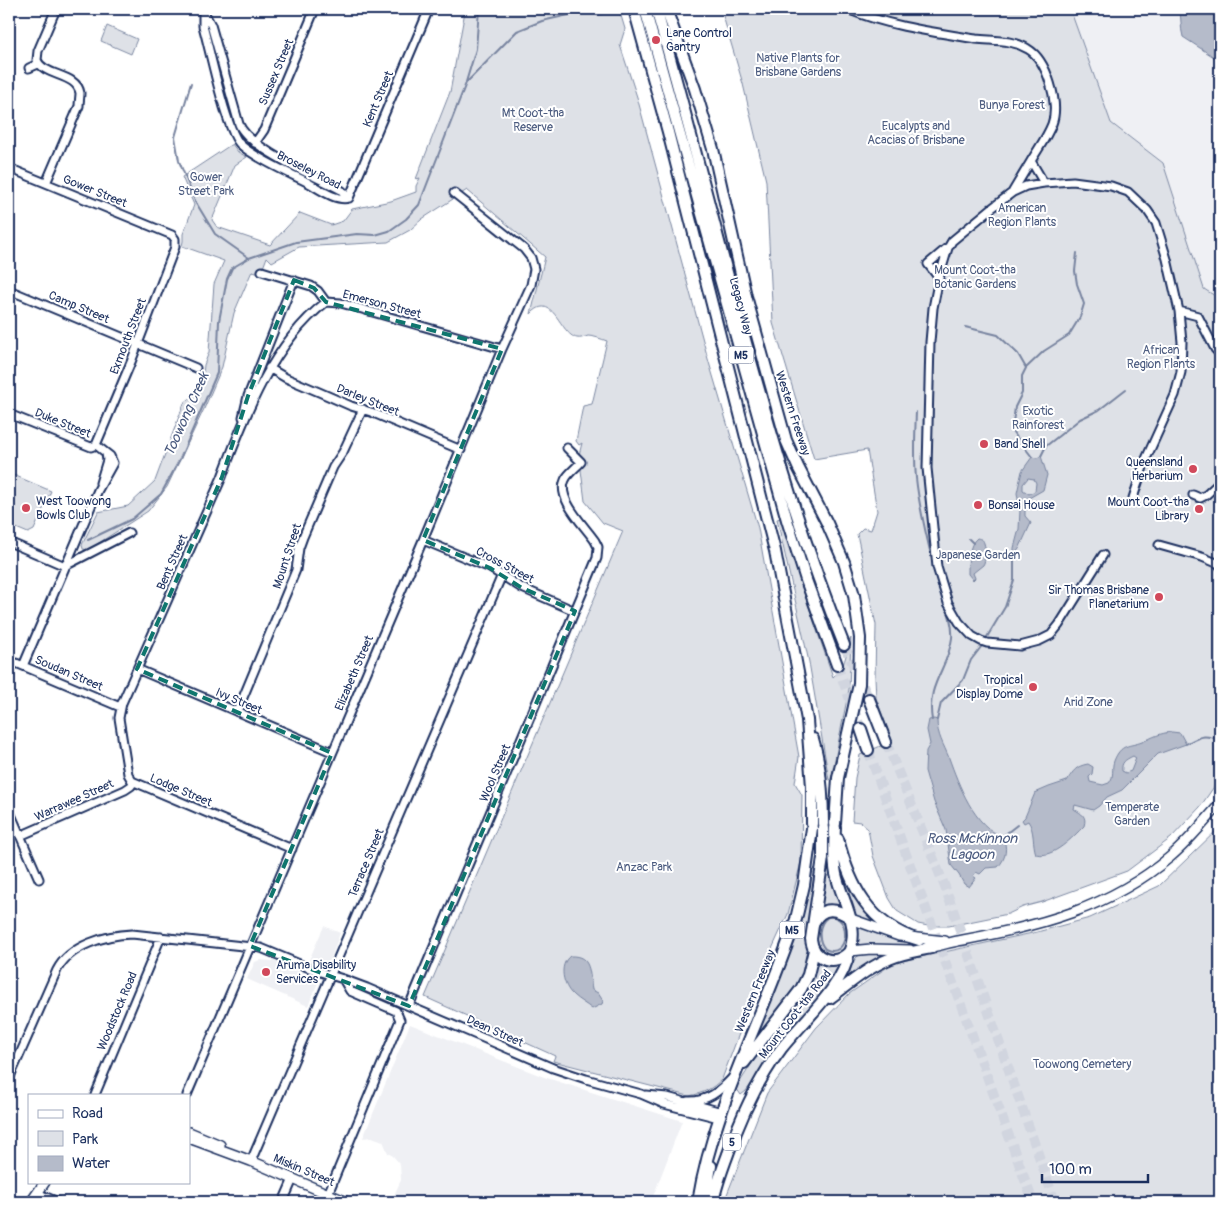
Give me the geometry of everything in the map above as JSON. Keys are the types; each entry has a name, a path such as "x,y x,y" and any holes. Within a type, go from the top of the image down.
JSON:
{"highway":[{"name":"Western Freeway","path":"634,9 668,132 767,517 780,574 807,720 812,787 812,826 806,879 796,919 735,1075"},
{"name":"Legacy Way","path":"645,9 787,520 812,598 837,665"},
{"name":"Legacy Way","path":"656,9 782,470 818,577 844,645"},
{"name":"Western Freeway","path":"666,9 695,89 713,149 740,270 783,430 794,460 827,523 844,562 854,595 860,638 859,684 838,778 834,858 836,873 851,918"},
{"path":"868,699 886,742"},
{"path":"807,720 818,754 823,802 823,858 811,943 821,958 829,960 840,959 850,952"},
{"path":"861,729 868,750"},
{"path":"835,827 844,865 866,904 892,929 919,940"},
{"path":"811,933 816,917 824,911 838,910 851,918"},
{"name":"5","path":"850,952 851,918"},
{"path":"813,1011 855,978 881,962 899,955 931,948"},
{"path":"735,1075 766,1032 801,989 808,975 814,950"},
{"name":"Mount Coot-tha Road","path":"713,1202 730,1149 750,1098 780,1050 840,979 850,952"},
{"name":"5","path":"705,1202 716,1129 735,1075"},
{"path":"698,1202 705,1162 716,1129"}],"main road":[{"path":"850,952 871,949 913,950 931,948 1031,926 1103,900 1128,886 1169,858 1220,804"},
{"path":"851,918 888,933 919,940 953,942"},
{"name":"Miskin Street","path":"190,1132 347,1202"},
{"name":"Miskin Street","path":"190,1138 243,1160 251,1161"},
{"path":"31,1202 44,1184"}],"street":[{"path":"46,183 79,106 80,92 74,82 45,69 38,64 36,58 56,9"},
{"name":"Sussex Street","path":"255,143 264,130 315,9"},
{"name":"Kent Street","path":"349,198 429,9"},
{"path":"847,9 866,17 913,28 983,40 1010,42 1029,49 1041,63 1048,77 1055,109 1052,124 1013,192"},
{"name":"Broseley Road","path":"203,10 210,25 240,127 255,143 341,190 349,198"},
{"name":"Broseley Road","path":"203,10 203,23 210,53 229,125 237,141 250,152 327,193 340,198 349,198"},
{"path":"29,68 38,64"},
{"path":"1031,161 1044,183"},
{"name":"Gower Street","path":"9,168 172,235"},
{"path":"1103,555 1059,625 1051,634 1039,641 1020,646 987,643 972,636 959,622 948,603 937,567 928,468 930,342 933,308 939,278 952,241 1013,192 1026,186 1073,181 1111,186 1128,192 1140,203 1156,223 1179,311 1182,342 1181,372 1175,396 1145,461 1133,498"},
{"name":"Elizabeth Street","path":"187,1094 423,540 502,349 532,285 534,269 531,258 524,249 454,193"},
{"name":"Exmouth Street","path":"96,445 131,362 175,247 175,239 172,235"},
{"path":"939,278 928,264 948,248"},
{"name":"Emerson Street","path":"262,271 314,288 326,302 341,303 502,349"},
{"name":"Bent Street","path":"241,425 248,396 294,280"},
{"name":"Camp Street","path":"9,290 196,368"},
{"name":"Bent Street","path":"120,707 222,477 241,425 269,368 310,314 326,302"},
{"path":"1179,311 1198,316 1213,345 1220,354"},
{"name":"Darley Street","path":"269,368 286,378 351,406 363,409 461,450"},
{"name":"Mount Street","path":"237,712 296,570 299,548 303,537 333,467 343,452 363,409"},
{"name":"Duke Street","path":"9,414 91,447 96,445 106,453 107,461 98,490 65,566"},
{"name":"Wool Street","path":"409,1006 597,558 598,548 596,541 566,500 565,479 581,462 566,448"},
{"path":"1193,495 1200,498 1220,482"},
{"path":"23,666 65,566 129,533"},
{"name":"Cross Street","path":"423,540 490,568 522,588 575,611"},
{"path":"9,542 65,566"},
{"path":"1159,545 1220,564"},
{"name":"Terrace Street","path":"251,1161 502,575"},
{"name":"Soudan Street","path":"9,660 120,707"},
{"name":"Ivy Street","path":"137,669 332,752"},
{"name":"Lodge Street","path":"120,707 119,722 128,774 134,782 292,849"},
{"name":"Warrawee Street","path":"20,836 124,790 134,782"},
{"path":"9,810 39,879"},
{"name":"Dean Street","path":"16,1062 57,970 67,956 79,948 117,935 161,936 250,946 267,950 314,970 343,978 553,1068 586,1080 641,1094 680,1100 694,1109"},
{"name":"Woodstock Road","path":"95,1094 161,936"},
{"path":"328,1194 400,1020 396,1011 350,991 343,978"},
{"path":"9,1058 16,1062 9,1079"},
{"path":"680,1100 698,1101 708,1098 721,1090 735,1075"},
{"name":"Dean Street","path":"641,1094 664,1104 718,1111 720,1116"},
{"path":"283,1202 293,1179"},
{"path":"37,1193 58,1202"}],"highlighted area":[{"path":"294,280 314,288 326,302 502,349 423,540 490,568 522,588 575,611 409,1006 250,946 332,753 137,669 222,477 248,396"}],"shaded area":[{"path":"1070,9 1220,9 1220,299 1204,289 1163,163 1111,123"},
{"path":"324,926 340,933 327,966 324,968 309,960"},
{"path":"260,960 274,961 319,980 308,1006 247,979 255,962"},
{"path":"410,1024 544,1077 682,1121 651,1202 391,1202 401,1180 400,1164 388,1153 383,1141 372,1137 363,1138"}],"green space":[{"name":"Anzac Park","path":"463,9 619,9 625,29 620,45 637,97 708,359 758,528 799,757 795,783 802,795 801,862 788,914 766,962 722,1079 707,1090 689,1096 553,1061 555,1056 425,997 623,531 603,523 585,501 579,455 582,443 579,445 576,441 583,406 592,404 607,341 588,336 578,338 571,335 551,310 545,307 539,308 531,314 545,257 467,190 422,219 410,230 388,242 299,247 272,262 267,257 261,273 252,271 234,313 222,367 167,487 148,511 88,550 83,549 82,545 98,512 128,506 155,481 184,403 196,394 209,352 214,284 224,261 182,246 183,234 194,205 182,177 232,144 238,152 247,157 235,165 212,220 217,227 270,245 300,213 331,225 343,221 352,209 391,201 416,192 416,186 420,178 416,179 450,92 465,11"},
{"name":"Mount Coot-tha Botanic Gardens","path":"721,9 1070,9 1111,123 1163,163 1204,289 1220,299 1220,348 1217,355 1220,357 1220,778 1200,807 1171,838 1127,871 1008,914 949,926 928,926 918,924 897,911 889,898 873,856 868,829 860,822 852,821 855,778 860,755 892,741 876,698 876,625 857,534 863,528 871,530 877,511 867,450 814,459 773,323 766,181 743,84"},
{"path":"107,26 137,39 131,54 101,41"},
{"name":"West Toowong Bowls Club","path":"9,473 51,491 34,530 28,533 9,525"},
{"path":"781,518 801,584 833,677 844,663 851,638 849,689 831,779 829,780 809,662 777,519"},
{"path":"826,808 845,909 833,906 819,908"},
{"name":"Toowong Cemetery","path":"1220,827 1220,1202 724,1202 767,1093 816,1028 849,994 893,963 1037,932 1090,918 1159,886"},
{"path":"840,861 891,930 865,921 854,913 844,890"},
{"path":"815,868 806,938 810,956 806,973 793,995 757,1039 758,1030 797,931 807,898 810,878"},
{"path":"830,913 846,920 848,933 847,943 843,950 830,955 823,952 819,945 817,934 820,922"},
{"path":"858,924 922,944 857,947"},
{"path":"874,952 895,952 847,981 853,963 859,956"},
{"path":"815,961 827,967 840,965 841,967 828,988 787,1036 741,1095 736,1088 765,1043 806,990"}],"water":[{"path":"1179,9 1220,9 1220,58 1217,59 1183,37"},
{"path":"1041,456 1047,475 1043,490 1029,498 1025,503 1025,516 1031,523 1019,549 1014,555 1019,529 1020,510 1017,493 1022,471 1032,457 1037,458","holes":["1028,478 1034,479 1036,483 1035,491 1029,494 1023,490 1023,484"]},
{"path":"977,538 982,539 984,542 985,558 983,565 973,573 975,578 973,580 968,574 968,560 972,545"},
{"name":"Ross McKinnon Lagoon","path":"929,720 937,720 941,740 969,804 984,824 993,832 1003,836 1005,844 1005,856 998,867 986,868 980,874 976,872 973,876 976,878 969,887 964,884 951,865 946,830 934,802 925,771 926,751 930,744 927,730"},
{"path":"1168,733 1180,733 1186,744 1158,754 1122,790 1107,797 1093,810 1075,805 1074,809 1084,818 1084,826 1056,850 1042,855 1036,854 1030,825 1028,821 1024,823 1022,820 1035,793 1067,781 1075,769 1088,764 1093,767 1092,774 1089,777 1090,782 1103,785 1109,783 1112,778 1114,761 1123,748","holes":["1133,756 1136,758 1131,771 1126,773 1122,771 1124,762"]},
{"path":"570,956 577,956 586,962 590,972 592,990 598,993 603,1001 602,1004 592,1009 570,991 564,981 563,970 566,960"}],"waterway":[{"path":"466,82 476,49 479,9"},
{"path":"88,540 132,519 161,494 180,459 217,373 219,321 227,279 232,268 249,258 296,242 357,234 375,235 389,231 406,219 419,205 466,83 517,31 542,21 573,14 602,14"},
{"name":"Toowong Creek","path":"191,83 175,137 179,161 195,201 215,234 249,258"},
{"path":"1032,457 1012,431 1015,407 1022,393 1022,376 1026,368 1044,351 1069,335 1080,317 1084,304 1075,271 1077,253"},
{"path":"965,327 998,335 1018,354 1026,368"},
{"path":"1041,456 1046,446 1080,419 1099,410 1126,389"},
{"path":"916,412 916,478 925,531 933,563"},
{"path":"969,539 973,543"},
{"path":"987,637 1005,607 1014,580 1014,555"},
{"path":"932,720 932,696 950,649 952,638 951,623 937,577"},
{"path":"937,720 941,703 963,680 971,660 981,647"},
{"path":"1186,744 1202,737 1220,740"},
{"path":"1003,836 1017,825"},
{"path":"828,917 836,918 841,922 844,929 843,943 833,951 825,949 820,937 822,924 828,917"}],"tunnel":[{"path":"844,645 869,699"},
{"path":"837,665 861,729"},
{"path":"886,742 945,887 1055,1202"},
{"path":"868,750 1033,1202"}],"place":[{"name":"Lane Control Gantry","path":"656,40"},
{"name":"Band Shell","path":"984,444"},
{"name":"Queensland Herbarium","path":"1193,469"},
{"name":"Bonsai House","path":"978,505"},
{"name":"West Toowong Bowls Club","path":"26,508"},
{"name":"Mount Coot-tha Library","path":"1199,509"},
{"name":"Sir Thomas Brisbane Planetarium","path":"1159,597"},
{"name":"Tropical Display Dome","path":"1033,687"},
{"name":"Aruma Disability Services","path":"266,972"}],"park label":[{"name":"Native Plants for Brisbane Gardens","path":"798,65"},
{"name":"Bunya Forest","path":"1012,105"},
{"name":"Mt Coot-tha Reserve","path":"533,120"},
{"name":"Eucalypts and Acacias of Brisbane","path":"916,133"},
{"name":"Gower Street Park","path":"206,184"},
{"name":"American Region Plants","path":"1022,215"},
{"name":"African Region Plants","path":"1161,357"},
{"name":"Exotic Rainforest","path":"1038,418"},
{"name":"Japanese Garden","path":"978,555"},
{"name":"Arid Zone","path":"1088,702"},
{"name":"Temperate Garden","path":"1132,814"}]}
